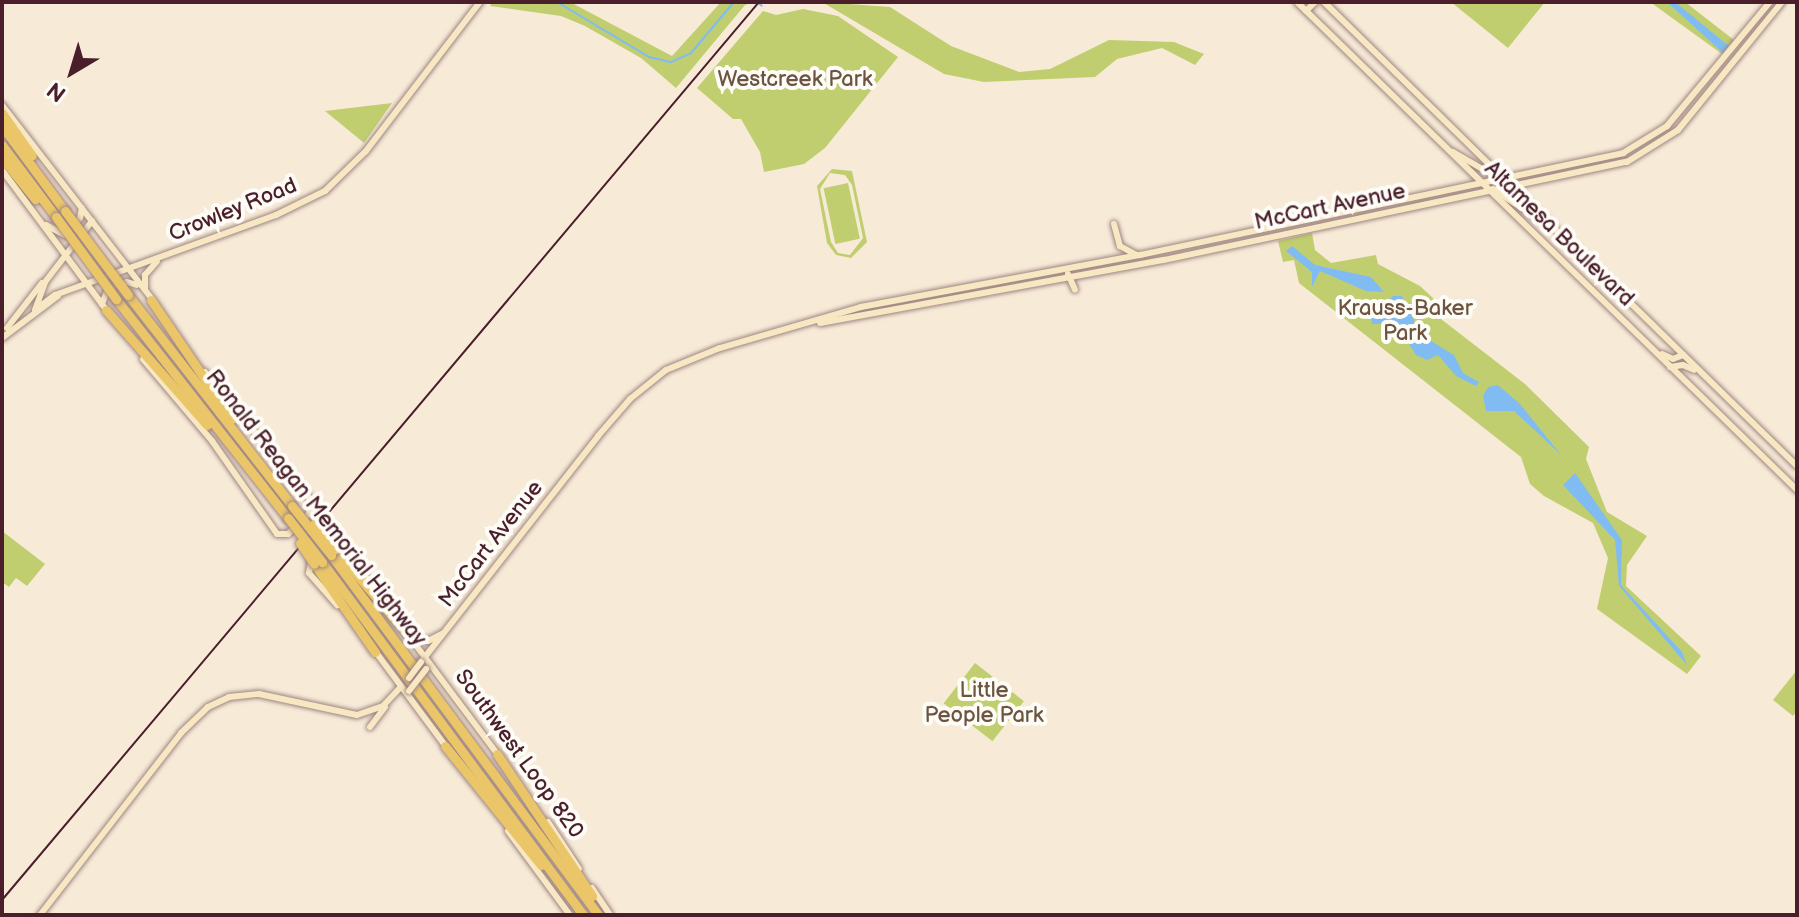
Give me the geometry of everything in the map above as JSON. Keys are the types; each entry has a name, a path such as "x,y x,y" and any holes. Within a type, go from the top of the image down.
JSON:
{"highway":[{"path":"2,113 43,172 43,180"},
{"name":"Ronald Reagan Memorial Highway","path":"2,126 284,496 333,552 598,915"},
{"name":"Ronald Reagan Memorial Highway","path":"2,145 116,299 288,518 318,563 583,915"},
{"path":"2,158 56,217"},
{"path":"146,294 241,440"},
{"path":"104,307 208,426 224,436"},
{"path":"333,552 410,637"},
{"path":"318,563 375,652"},
{"path":"445,746 566,890"},
{"path":"497,754 607,915"}],"main road":[{"name":"Crowley Road","path":"8,331 58,296 300,205 325,191 366,151 480,2"},
{"name":"Altamesa Boulevard","path":"1297,2 1796,489"},
{"path":"1306,11 1315,2"},
{"name":"Altamesa Boulevard","path":"1324,2 1796,465"},
{"name":"McCart Avenue","path":"370,727 598,436 648,382 720,348 905,297 1140,255 1602,159 1645,142 1681,111 1770,2"},
{"name":"McCart Avenue","path":"817,323 1068,274 1176,258 1618,165 1662,144 1782,2"},
{"path":"1759,16 1767,23"},
{"path":"2,105 146,294 310,499 309,514 288,534 277,534 265,520 212,441 104,307 2,170"},
{"path":"1438,140 1451,126"},
{"path":"1446,148 1502,179"},
{"path":"1524,200 1527,184"},
{"path":"1492,191 1547,223"},
{"path":"1414,198 1415,208"},
{"path":"40,220 63,236 79,220 81,206"},
{"path":"1345,212 1345,222"},
{"path":"2,338 92,221"},
{"path":"1114,224 1120,246 1140,255"},
{"path":"1558,257 1571,246"},
{"path":"1174,248 1176,258"},
{"path":"146,294 145,275 160,258"},
{"path":"1068,274 1075,290"},
{"path":"37,309 45,282"},
{"path":"104,307 101,297 108,289 130,282 146,294"},
{"path":"34,293 37,309"},
{"path":"67,293 86,294 104,307"},
{"path":"1611,310 1623,297"},
{"path":"1646,344 1669,359 1683,355"},
{"path":"1670,367 1687,365 1710,381"},
{"path":"1748,443 1761,431"},
{"path":"1782,476 1796,465"},
{"name":"Southwest Loop 820","path":"497,754 423,659 338,541 326,541 309,563 309,573 404,684 445,746 570,915"},
{"path":"410,637 426,641 445,632"},
{"path":"40,915 181,733 208,707 249,694 357,715 410,697 426,669 447,686"}],"green space":[{"path":"493,2 570,2 672,56 721,2 753,2 745,5 676,88 641,58 585,26 561,16 490,6"},
{"path":"822,2 890,7 951,46 1019,72 1050,69 1109,40 1174,42 1204,54 1195,65 1162,48 1117,59 1095,77 984,82 944,74"},
{"path":"1451,2 1545,2 1508,48"},
{"path":"1650,2 1685,2 1734,40 1722,54"},
{"name":"Westcreek Park","path":"803,9 838,16 898,57 825,148 804,164 764,172 760,152 741,119 733,119 697,88 763,11 776,15"},
{"path":"392,103 364,143 325,111"},
{"path":"832,169 852,171 867,242 851,258 836,255 827,243 817,186","holes":["830,173 845,175 852,185 863,238 850,255 838,253 831,242 820,189"]},
{"path":"848,183 860,239 835,244 824,188"},
{"name":"Krauss-Baker Park","path":"1312,233 1315,250 1331,263 1376,255 1378,264 1420,286 1433,298 1441,319 1525,384 1589,447 1586,459 1607,512 1647,536 1627,565 1626,586 1701,656 1687,674 1597,609 1608,558 1593,523 1544,496 1530,484 1521,457 1299,283 1294,260 1283,262 1278,241"},
{"path":"2,531 45,564 27,586 16,578 9,587 2,582"},
{"name":"Little People Park","path":"975,663 1024,701 992,741 944,703"},
{"path":"1797,670 1797,711 1793,716 1773,700"}],"water":[{"path":"1667,2 1675,2 1729,46 1723,53"},
{"path":"1292,246 1315,265 1371,277 1384,292 1366,291 1320,271 1312,287 1312,272 1286,251"},
{"path":"1393,296 1402,296 1421,335 1454,355 1463,373 1479,382 1476,386 1456,376 1438,355 1427,360 1416,355 1396,324 1372,324 1371,316"},
{"path":"1498,385 1520,404 1561,455 1514,411 1486,411 1483,396 1488,387"},
{"path":"1575,473 1622,540 1621,585 1682,652 1687,665 1619,586 1615,540 1563,485"}],"waterway":[{"path":"557,2 649,57 671,62 691,53 734,2"},
{"path":"757,2 762,6"}],"railway":[{"path":"2,900 759,2"}]}
